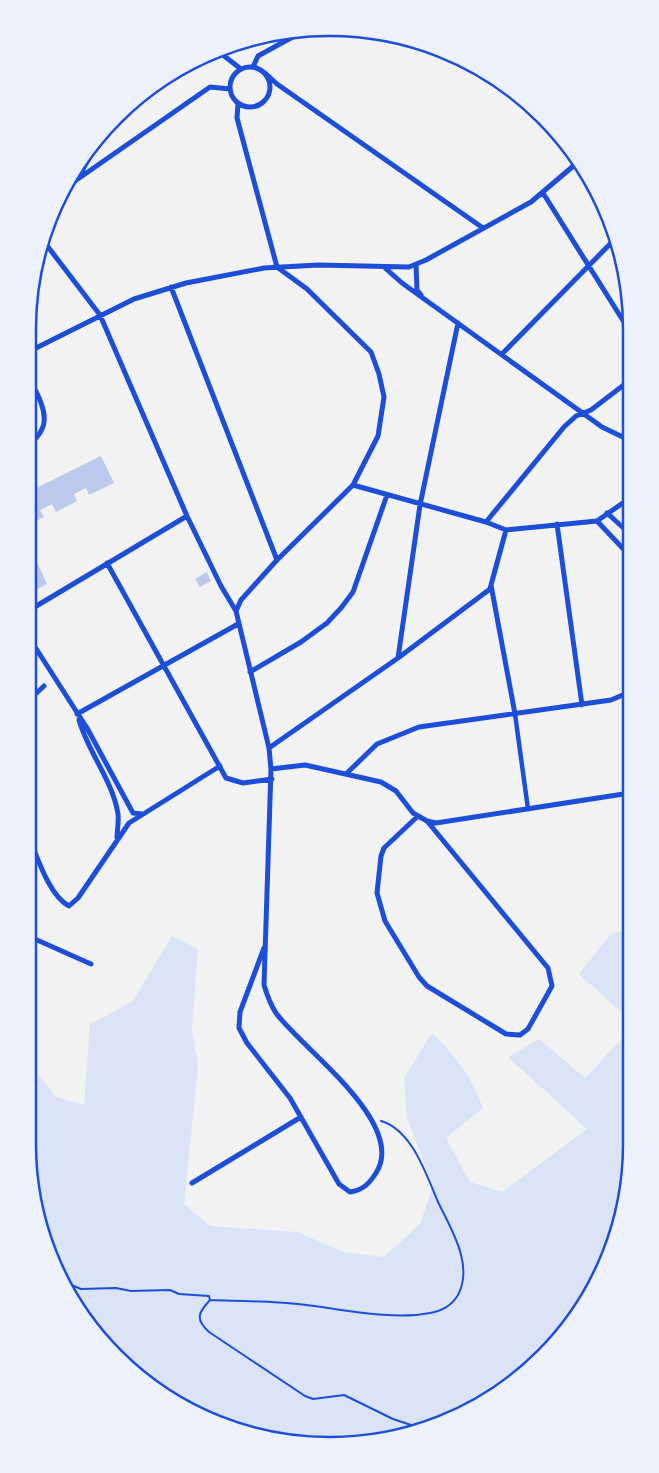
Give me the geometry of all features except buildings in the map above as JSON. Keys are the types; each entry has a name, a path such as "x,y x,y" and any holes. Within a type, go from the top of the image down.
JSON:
{"street":[{"path":"253,67 258,56 288,39"},
{"path":"224,56 241,69"},
{"path":"236,610 241,600 276,560 352,485 378,436 384,397 380,374 371,352 307,289 277,267 237,118 238,103 230,89 231,82 236,73 241,69 253,67 265,73 277,84 483,228"},
{"path":"238,103 251,107 258,106 266,99 270,83 265,73"},
{"path":"79,178 210,87 230,89"},
{"path":"36,348 134,298 171,287 264,268 409,267 483,228 543,193 573,167"},
{"path":"543,193 622,320"},
{"path":"502,354 610,244"},
{"path":"48,247 100,315 187,516 221,586 236,610 269,748 272,779 264,985 276,1014 357,1098 375,1129 382,1151 379,1169 370,1182 361,1190 350,1192 339,1184 290,1098 247,1043 239,1028 240,1012 264,948"},
{"path":"416,264 417,290 423,298"},
{"path":"384,266 423,298 602,427 623,437"},
{"path":"171,287 276,560"},
{"path":"398,658 420,505 458,323"},
{"path":"486,522 564,427 576,416 591,410 623,386"},
{"path":"36,391 44,419 43,428 36,437"},
{"path":"352,485 486,522 506,530 596,521 623,503"},
{"path":"250,672 301,642 327,623 341,608 353,592 386,495"},
{"path":"607,513 623,528"},
{"path":"36,606 187,516"},
{"path":"596,521 623,549"},
{"path":"557,524 582,704"},
{"path":"269,748 398,658 490,589 506,530"},
{"path":"107,563 226,778 234,782 243,783 272,779"},
{"path":"491,585 516,714 528,809"},
{"path":"77,714 238,624"},
{"path":"36,649 99,749 133,812 143,814"},
{"path":"36,694 44,686"},
{"path":"346,774 377,744 400,733 419,727 611,700 623,695"},
{"path":"77,714 84,737 114,798 118,816 117,839"},
{"path":"271,769 305,765 381,782 396,790 418,816 436,823 623,794"},
{"path":"36,854 53,891 62,902 69,906 78,898 129,823 220,766"},
{"path":"418,816 384,848 381,856 377,893 385,921 419,977 427,986 506,1034 520,1035 528,1029 552,986 548,968 427,821"},
{"path":"36,940 91,964"},
{"path":"192,1183 301,1117"}],"path":[{"path":"210,1300 296,1304 364,1313 431,1313 448,1307 458,1294 462,1279 462,1256 431,1186 408,1144 392,1125 369,1118"},
{"path":"74,1286 81,1289 170,1290 179,1294 209,1296 210,1300"},
{"path":"210,1300 199,1312 200,1324 304,1396 313,1399 344,1395 393,1419 411,1425"}],"shaded area":[{"path":"623,930 623,1014 579,974 610,935"},
{"path":"172,936 198,949 192,1029 198,1066 184,1204 210,1226 297,1232 344,1252 384,1257 420,1224 433,1186 407,1118 404,1078 432,1033 462,1067 483,1108 446,1138 470,1182 502,1192 587,1129 508,1057 539,1039 585,1078 623,1038 623,1144 617,1201 607,1238 593,1273 562,1322 523,1364 492,1387 459,1407 405,1427 368,1434 330,1437 310,1436 254,1427 200,1407 151,1376 109,1337 86,1306 66,1273 46,1219 39,1182 36,1144 36,1071 56,1097 84,1105 90,1024 132,1002"}]}
